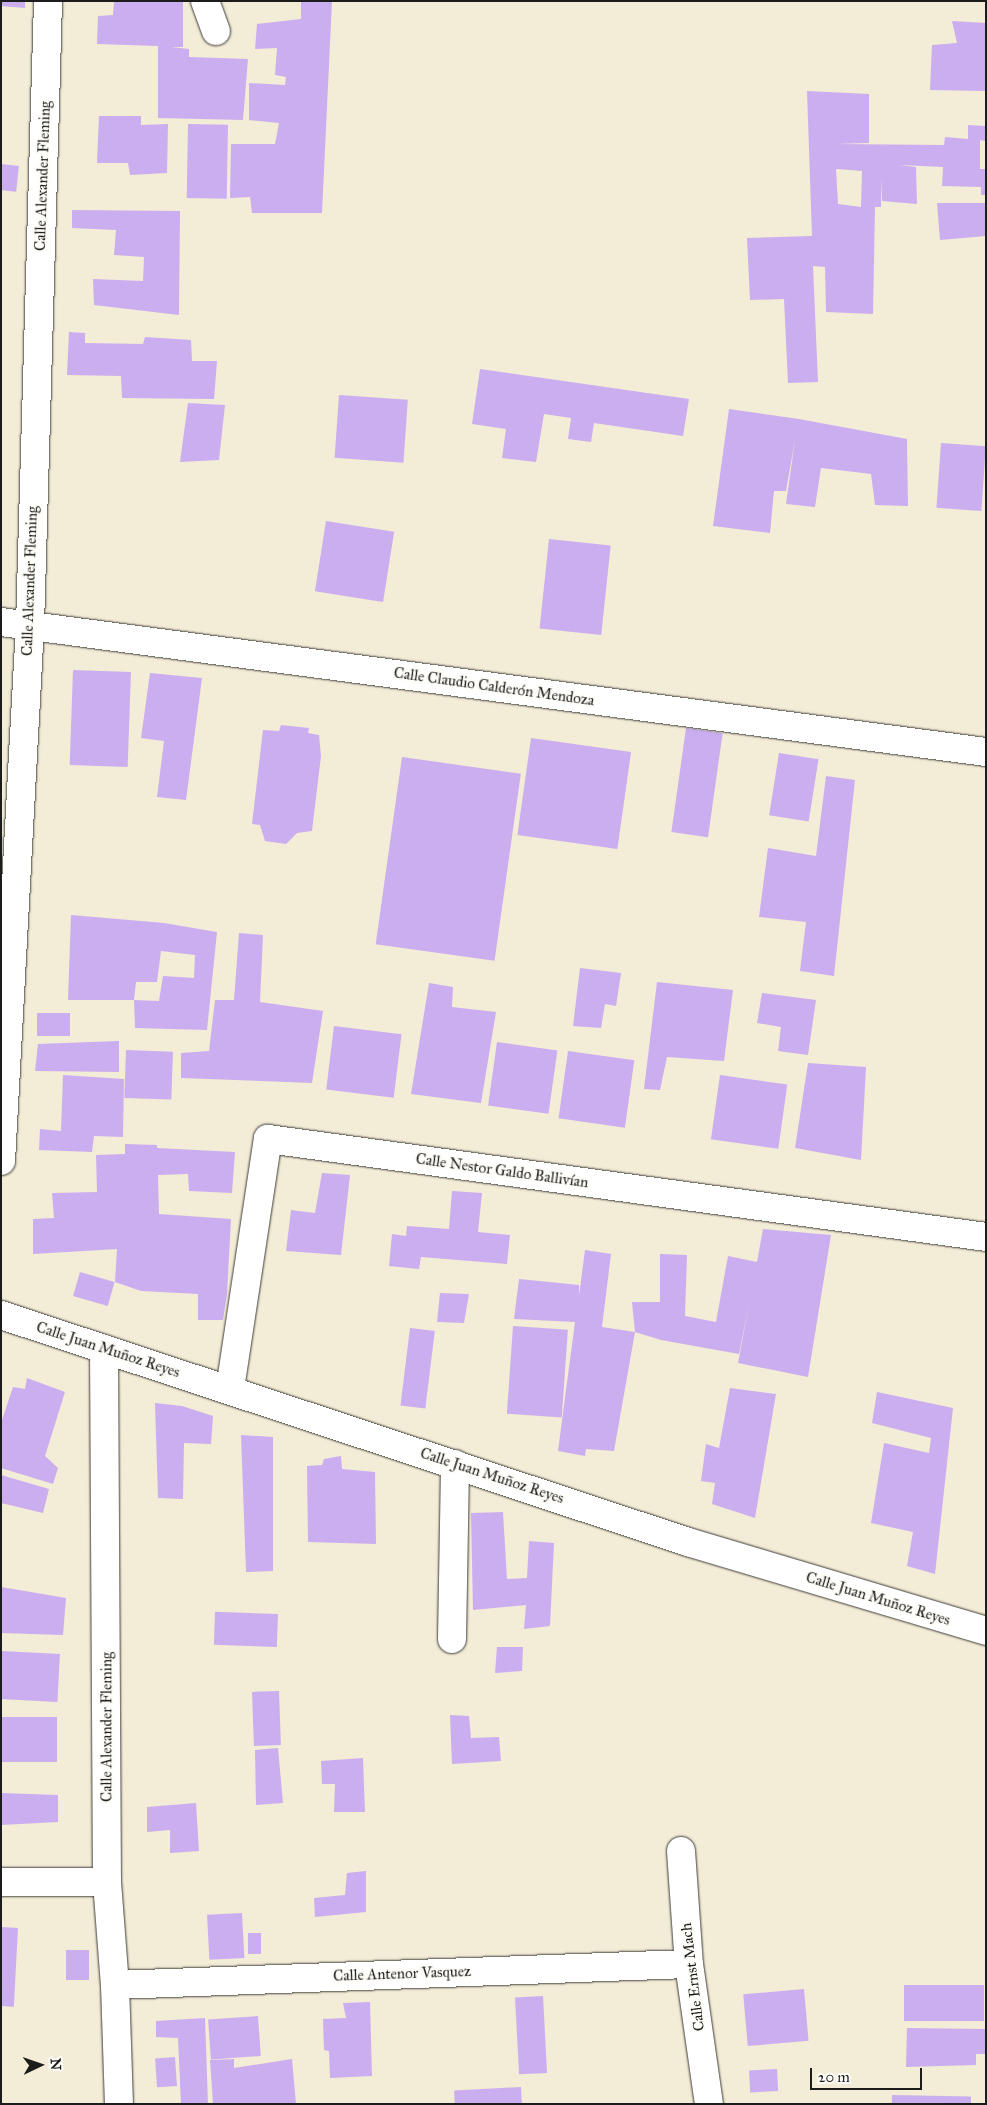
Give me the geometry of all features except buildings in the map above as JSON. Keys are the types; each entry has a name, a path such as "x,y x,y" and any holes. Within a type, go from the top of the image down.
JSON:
{"street":[{"name":"Calle Alexander Fleming","path":"1,1160 8,922 30,626 48,1"},
{"path":"205,1 216,31"},
{"name":"Calle Claudio Calderón Mendoza","path":"1,622 986,752"},
{"name":"Calle Nestor Galdo Ballivían","path":"230,1389 268,1139 986,1238"},
{"name":"Calle Juan Muñoz Reyes","path":"1,1315 230,1389 688,1542 986,1631"},
{"name":"Calle Alexander Fleming","path":"104,1349 107,1882 115,1985 119,2104"},
{"path":"452,1639 455,1464"},
{"name":"Calle Ernst Mach","path":"681,1851 689,1964 709,2104"},
{"path":"1,1882 107,1882"},
{"name":"Calle Antenor Vasquez","path":"115,1985 689,1964"}]}
